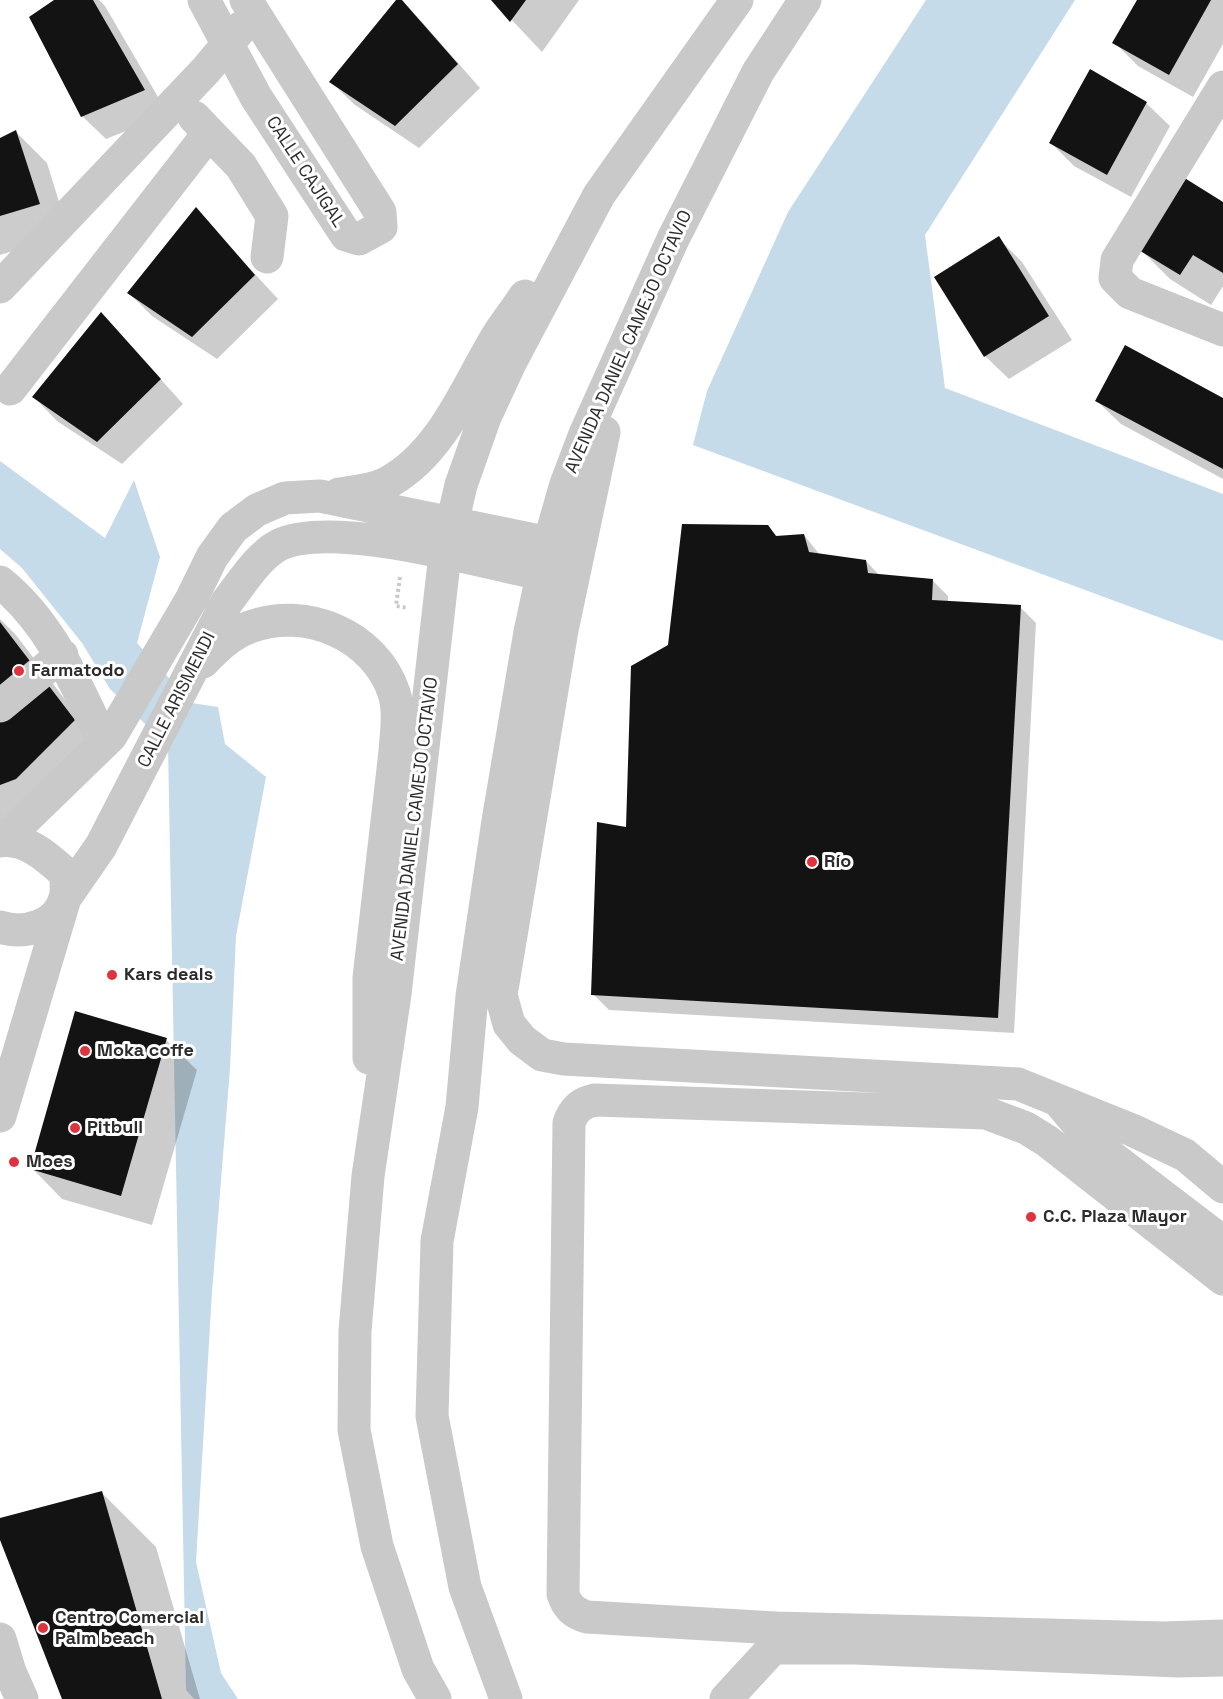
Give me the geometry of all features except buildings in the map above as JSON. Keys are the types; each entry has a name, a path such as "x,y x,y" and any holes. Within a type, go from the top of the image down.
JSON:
{"street":[{"name":"CALLE CAJIGAL","path":"204,0 256,97 346,235 359,240 381,227 380,212 250,7"},
{"name":"AVENIDA DANIEL CAMEJO OCTAVIO","path":"435,1699 418,1669 377,1546 354,1430 355,1331 368,1176 395,994 449,539 485,417 510,363 599,195 737,0"},
{"name":"AVENIDA DANIEL CAMEJO OCTAVIO","path":"506,1699 465,1587 432,1416 436,1264 437,1241 462,1107 471,996 494,844 541,574 566,484 585,434 673,239 758,72 805,0"},
{"path":"0,287 178,100 228,42 250,7"},
{"path":"1223,87 1117,260 1115,278 1130,292 1223,330"},
{"path":"178,100 241,166 272,216 267,257"},
{"path":"10,389 209,132"},
{"path":"0,840 12,832 107,740 159,654 212,557 233,528 257,510 285,498 370,489 391,481 413,466 437,437 497,337 599,195"},
{"path":"622,352 562,630 501,995 509,1024 522,1040 542,1055 564,1059 1018,1084 1185,1155 1223,1187"},
{"path":"320,496 449,539 549,543"},
{"name":"CALLE ARISMENDI","path":"0,1116 65,898 101,846 227,602 251,570 278,546 305,537 357,537 449,539 541,574"},
{"path":"0,582 33,613 62,655 107,740"},
{"path":"190,677 222,642 251,626 290,618 319,623 346,635 364,648 382,670 394,693 397,718 395,752 369,978 370,1074 376,1120"},
{"path":"0,706 62,655"},
{"path":"0,840 28,846 48,858 66,874 65,898 58,911 40,927 12,931 0,927"},
{"path":"797,1107 799,1073"},
{"path":"1056,1099 1096,1145 1223,1242"},
{"path":"1223,1280 1047,1142 1009,1120 987,1113 595,1100 579,1106 570,1123 563,1594 566,1602 578,1614 587,1617 855,1648 1178,1661 1223,1660"},
{"path":"774,1638 1223,1636"},
{"path":"726,1699 774,1638"},
{"path":"0,1639 11,1682"}],"water":[{"path":"926,0 1075,0 925,235 945,388 1223,494 1223,641 693,445 707,391 788,212"},
{"path":"0,461 105,538 134,480 160,557 137,643 192,703 218,707 225,744 266,777 236,936 230,1069 212,1292 196,1562 221,1673 238,1699 194,1699 186,1690 168,747 110,689 82,643 22,568 0,549"}],"place":[{"name":"Farmatodo","path":"19,671"},
{"name":"Río","path":"812,862"},
{"name":"Kars deals","path":"112,975"},
{"name":"Moka coffe","path":"85,1051"},
{"name":"Pitbull","path":"75,1128"},
{"name":"Moes","path":"14,1162"},
{"name":"C.C. Plaza Mayor","path":"1031,1217"},
{"name":"Centro Comercial Palm beach","path":"43,1628"}]}
